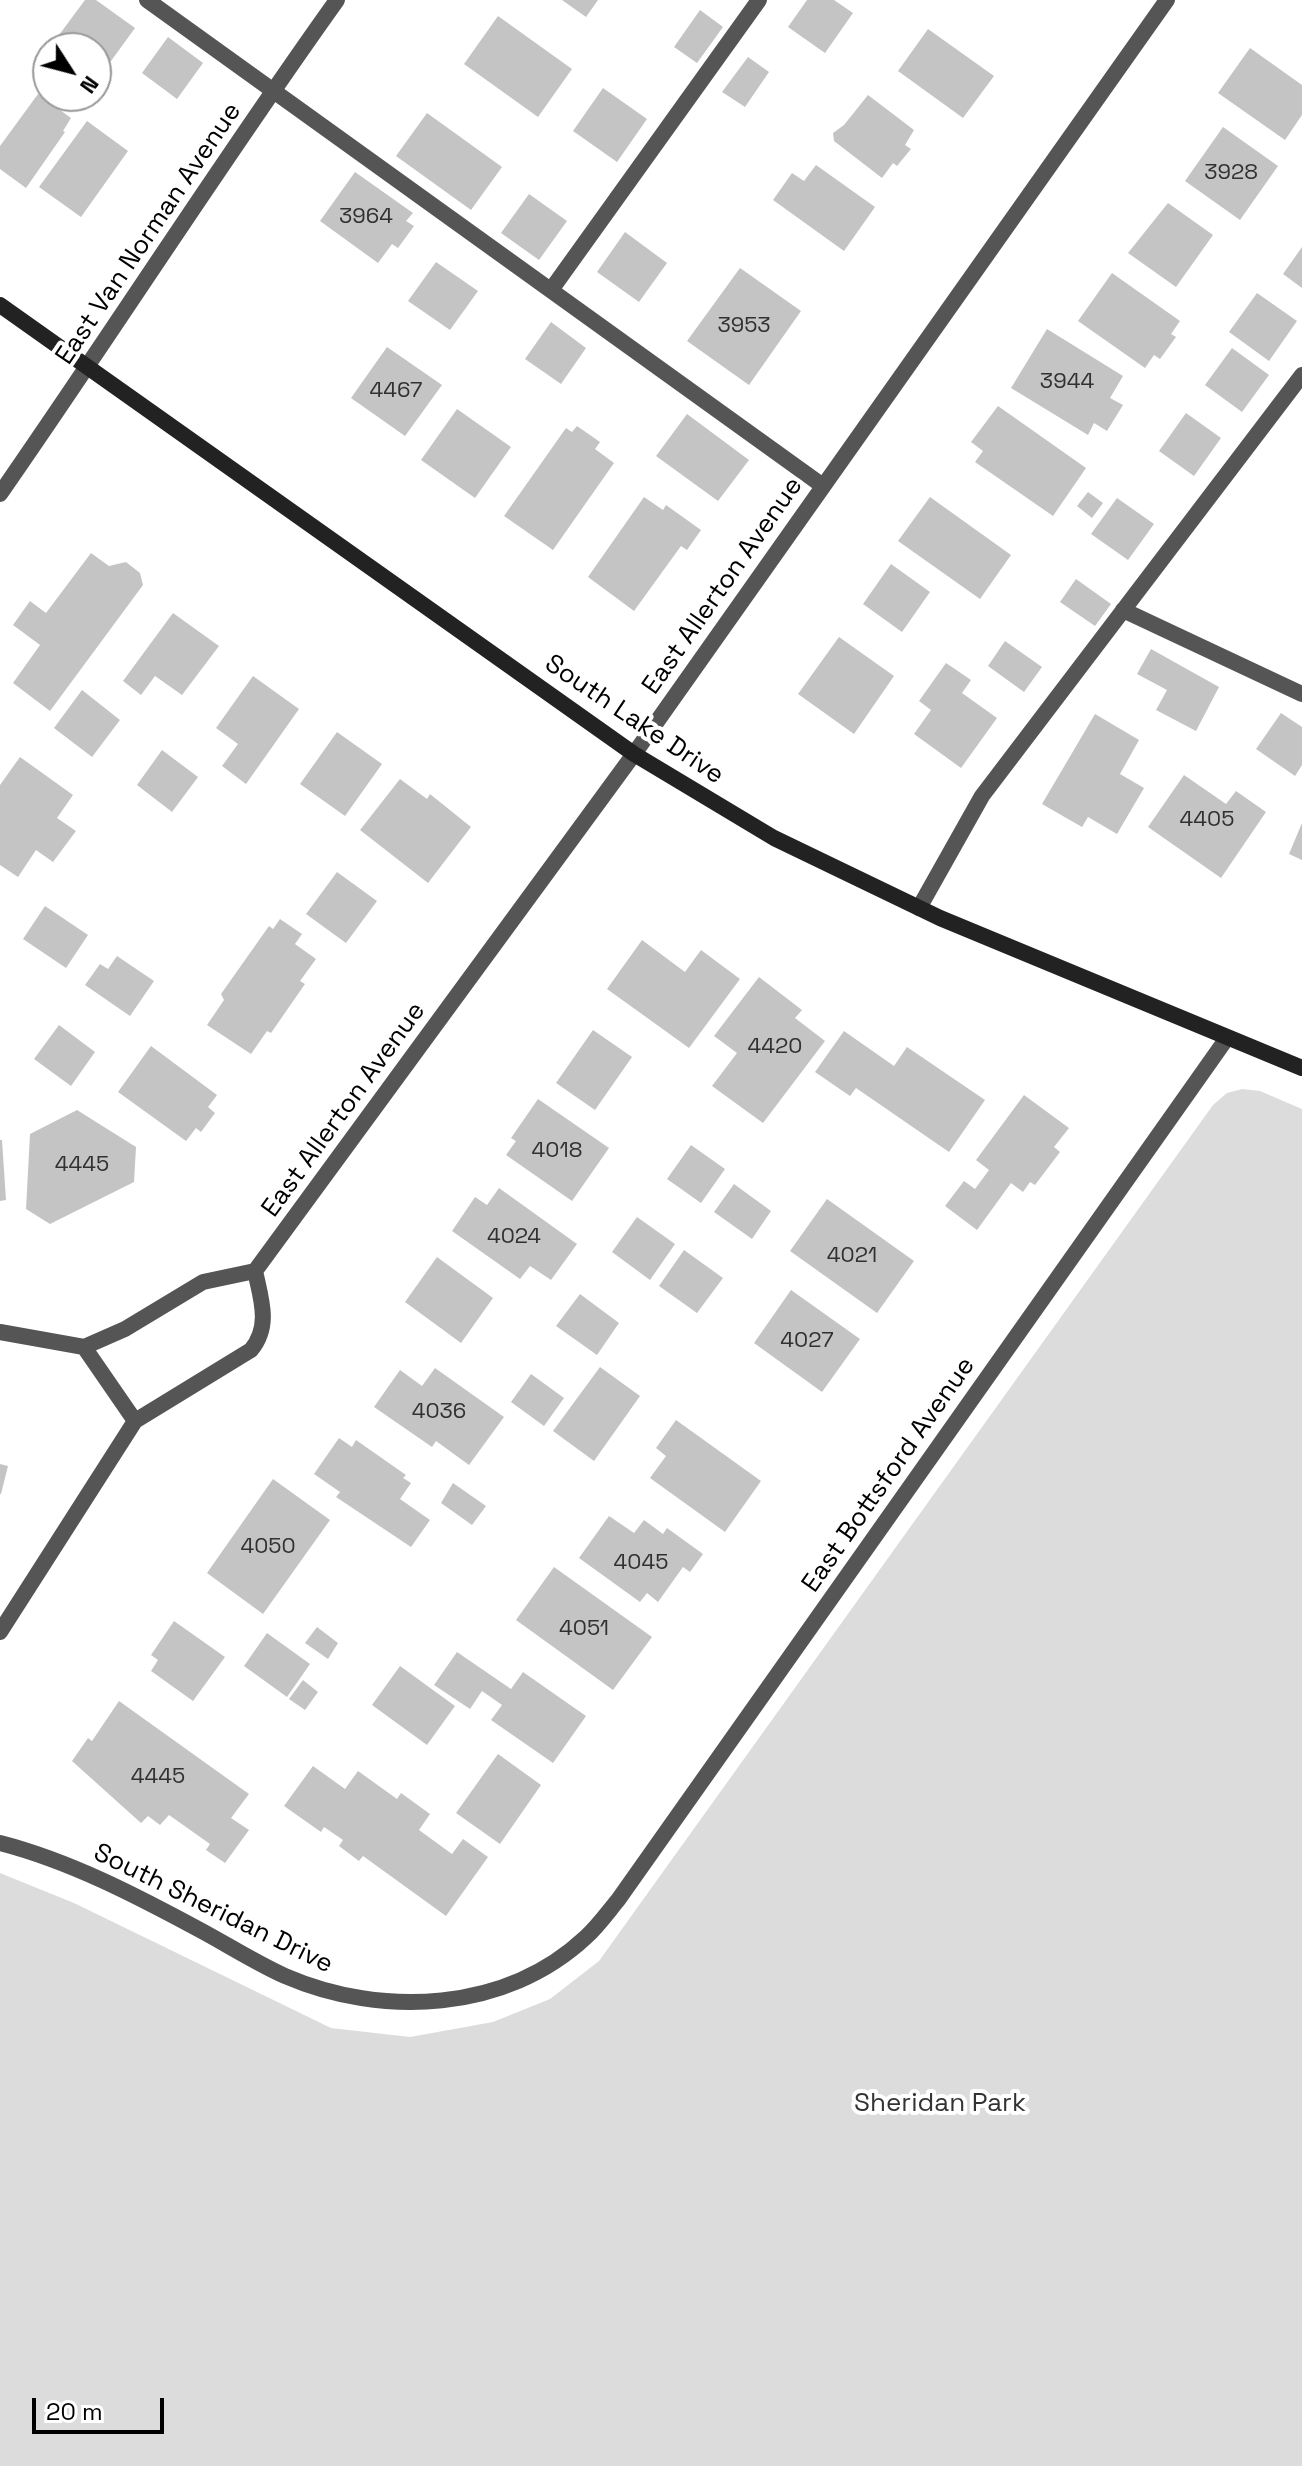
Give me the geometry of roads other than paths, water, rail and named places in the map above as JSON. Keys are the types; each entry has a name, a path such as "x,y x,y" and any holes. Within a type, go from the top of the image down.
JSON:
{"main road":[{"name":"South Lake Drive","path":"0,305 634,754 774,838 919,908 1302,1068"}],"street":[{"path":"147,0 823,486"},
{"name":"East Van Norman Avenue","path":"0,494 89,369 272,90 337,0"},
{"path":"551,290 759,0"},
{"name":"East Allerton Avenue","path":"255,1271 634,754 1167,0"},
{"path":"919,908 982,796 1302,375"},
{"path":"1123,610 1302,694"},
{"name":"East Bottsford Avenue","path":"585,1937 618,1900 1227,1038"},
{"path":"0,1332 84,1347 125,1329 203,1282 255,1271 264,1316 258,1341 251,1350 135,1421 0,1632"},
{"path":"84,1347 135,1421"},
{"name":"South Sheridan Drive","path":"0,1843 96,1878 284,1975 335,1994 410,2001 489,1994 538,1972 585,1937"}],"park label":[{"name":"Sheridan Park","path":"940,2104"}]}
